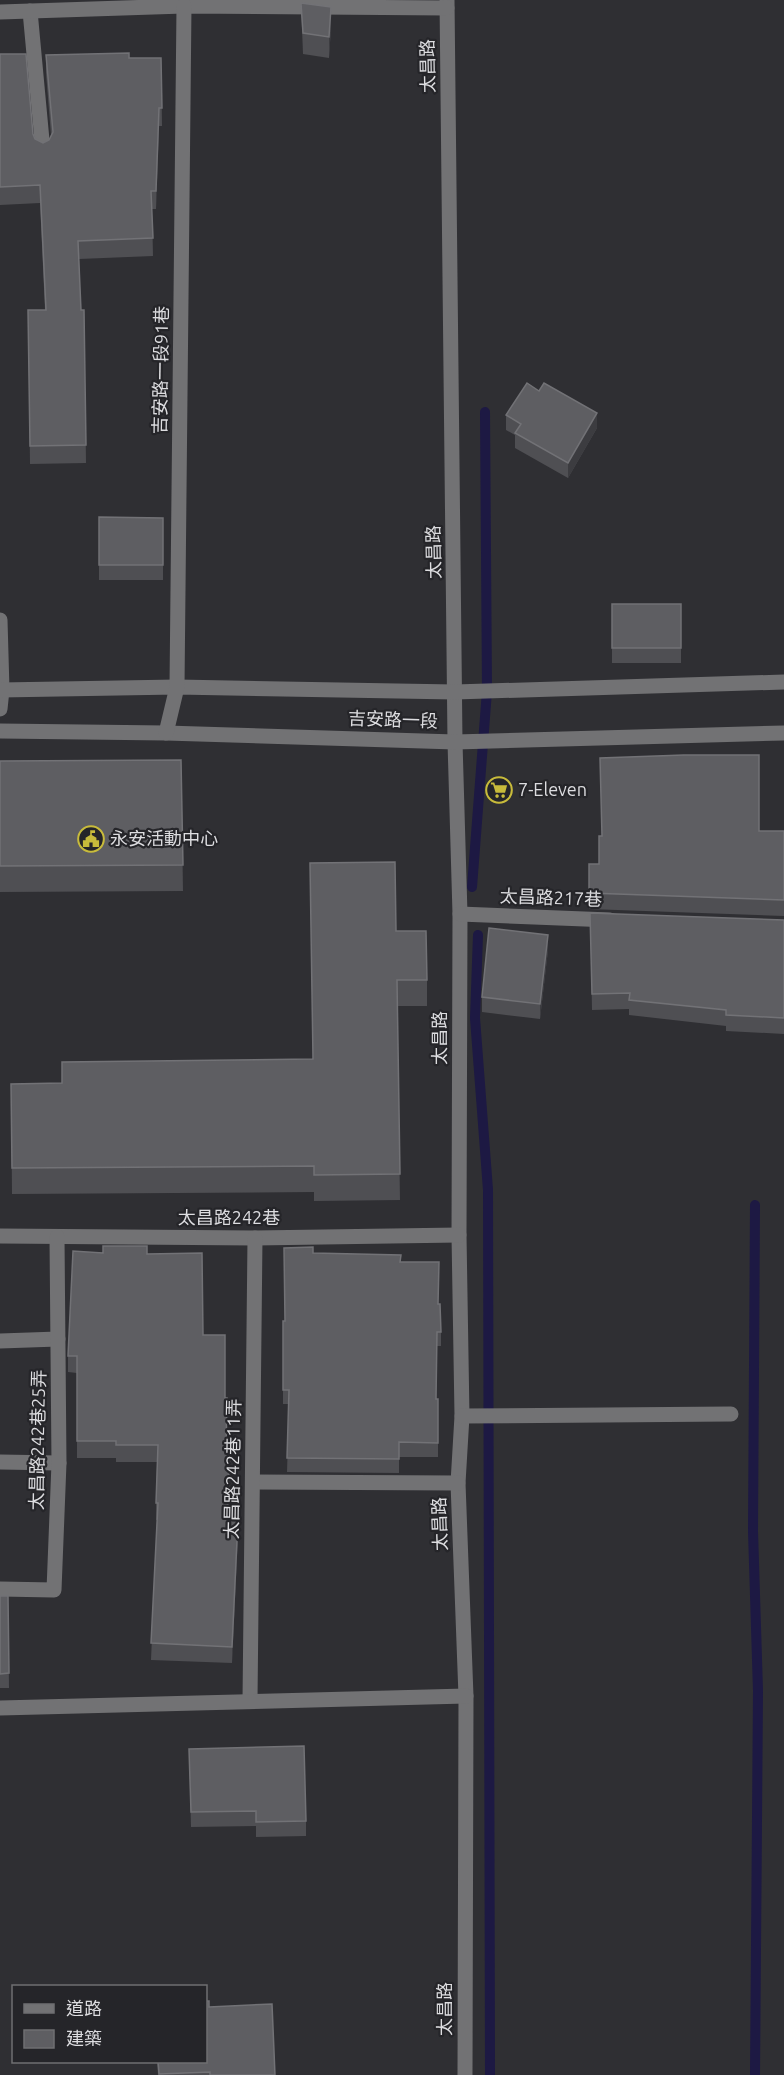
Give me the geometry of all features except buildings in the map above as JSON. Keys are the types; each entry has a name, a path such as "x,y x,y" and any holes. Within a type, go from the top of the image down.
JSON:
{"street":[{"path":"0,12 184,6 447,4"},
{"name":"太昌路","path":"447,4 455,742 460,914 459,1235 462,1416 458,1483 466,1696 465,2075"},
{"name":"吉安路一段91巷","path":"166,733 177,687 184,6"},
{"path":"30,11 43,151"},
{"path":"0,620 0,709"},
{"name":"吉安路一段","path":"1,690 177,687 455,692 784,682"},
{"name":"吉安路一段","path":"0,730 455,742 784,733"},
{"name":"太昌路217巷","path":"460,914 622,920"},
{"name":"太昌路242巷","path":"0,1236 255,1238 459,1235"},
{"name":"太昌路242巷25弄","path":"0,1589 54,1590 59,1463 57,1237"},
{"name":"太昌路242巷11弄","path":"250,1700 255,1238"},
{"path":"0,1341 58,1339"},
{"path":"462,1416 731,1414"},
{"path":"0,1462 59,1463"},
{"path":"253,1482 458,1483"},
{"path":"0,1708 466,1696"}],"waterway":[{"path":"472,887 487,691 485,412"},
{"path":"478,935 475,1018 488,1190 490,2075"},
{"path":"755,1205 753,1531 758,1691 755,2075"}],"place":[{"name":"7-Eleven","path":"499,790"},
{"name":"永安活動中心","path":"91,839"}]}
